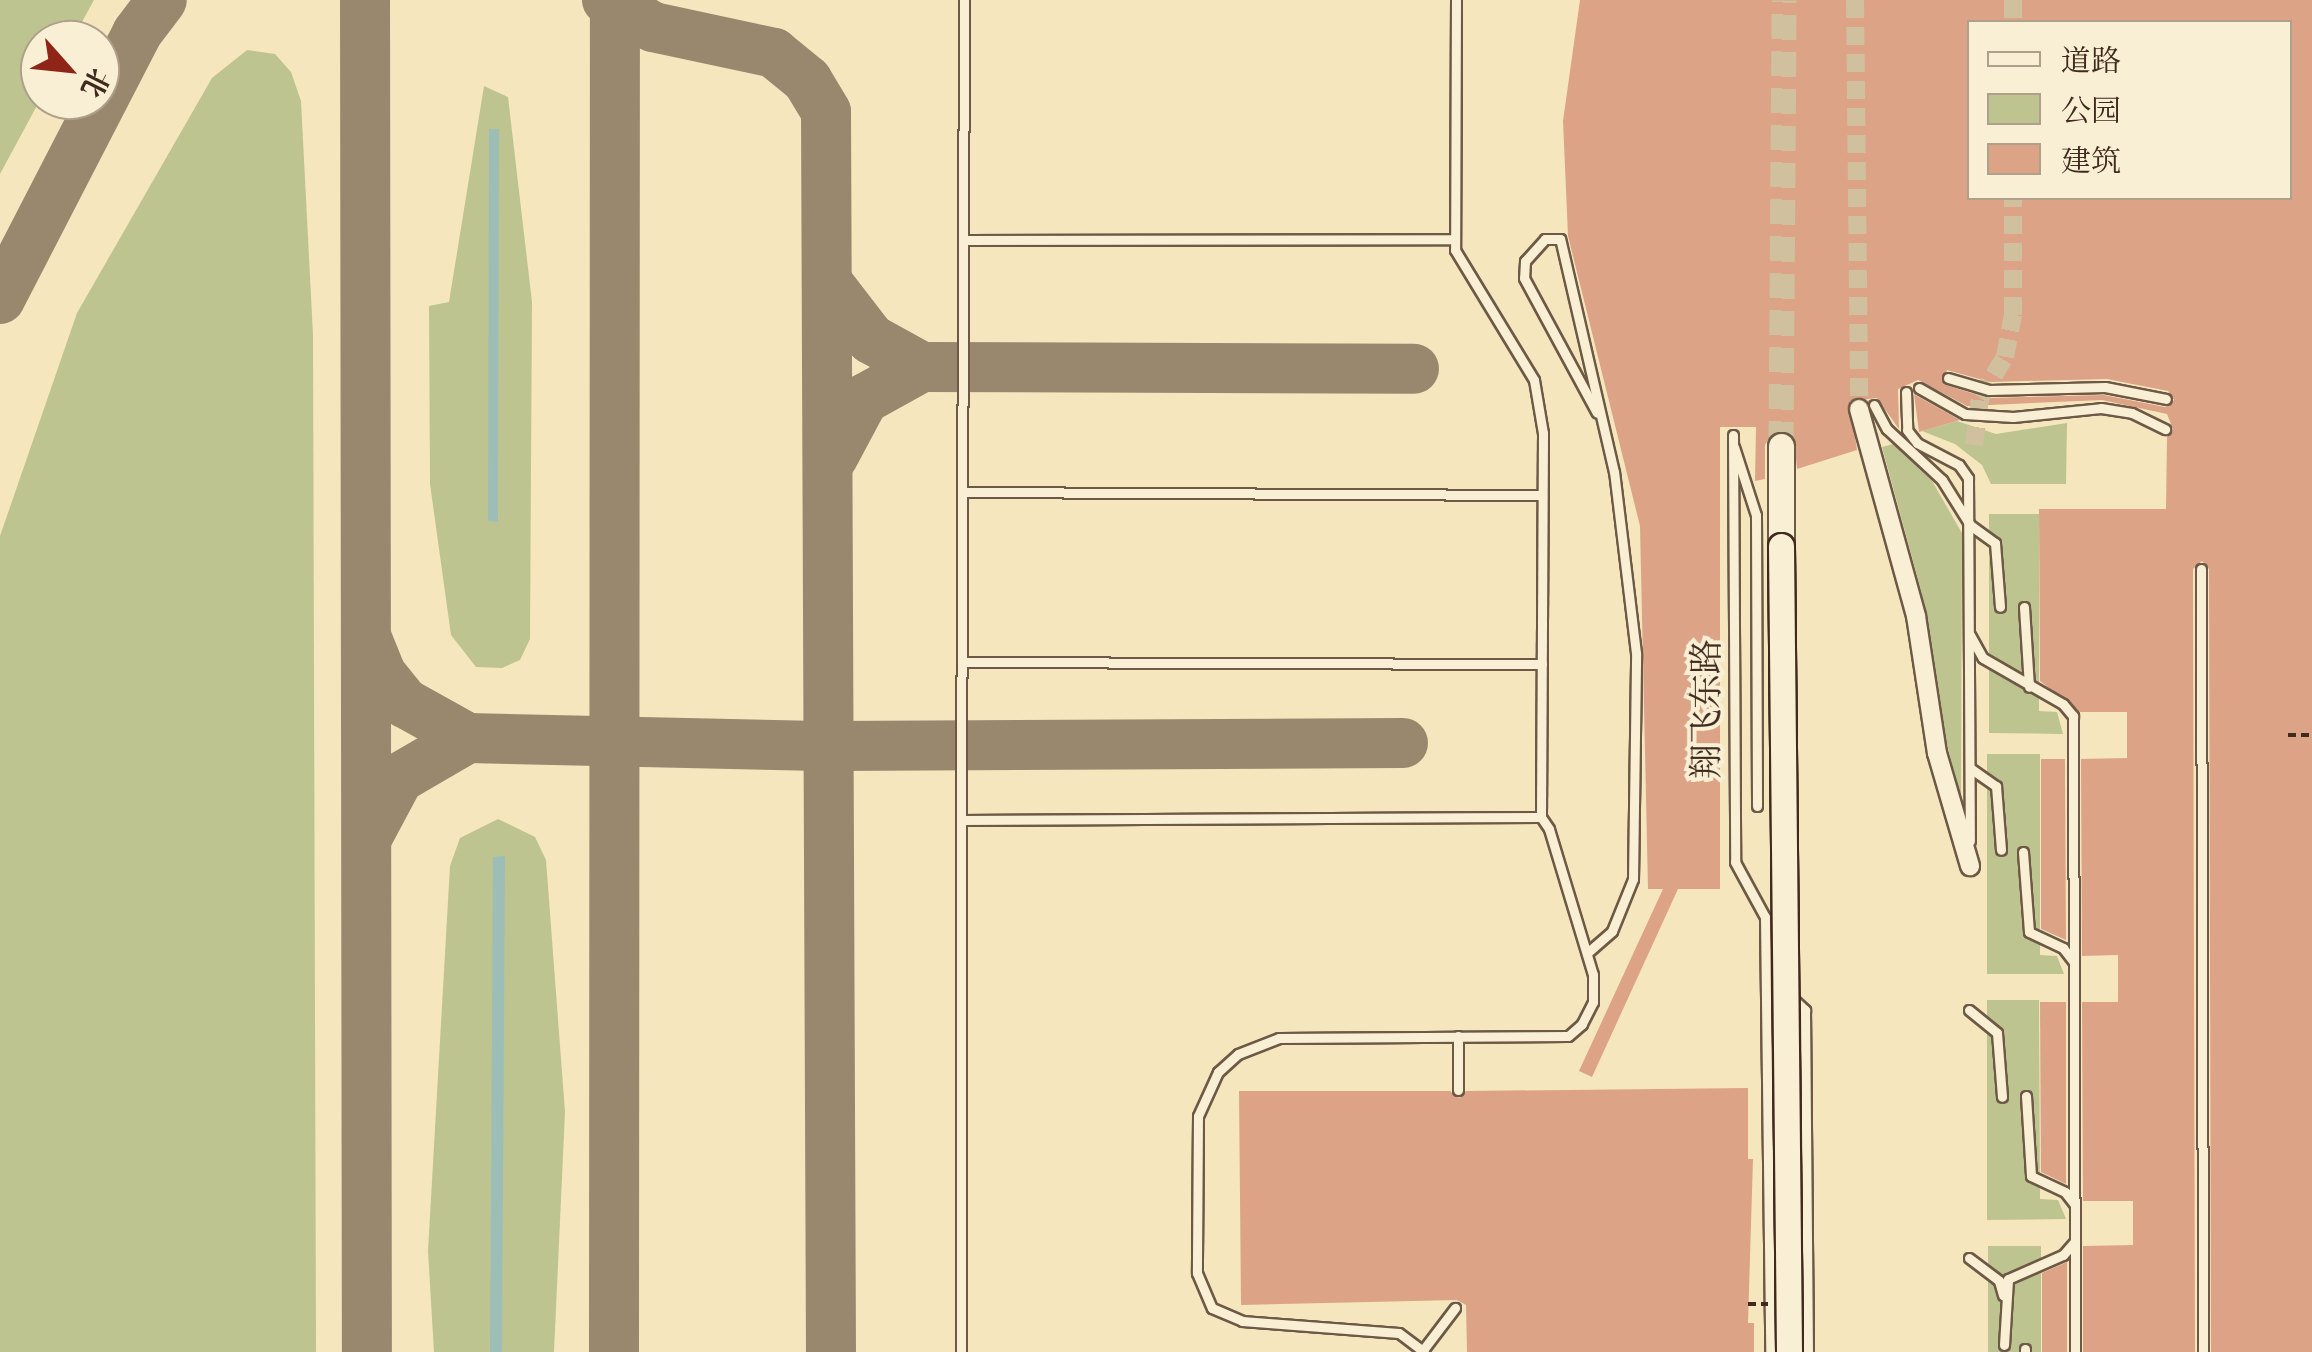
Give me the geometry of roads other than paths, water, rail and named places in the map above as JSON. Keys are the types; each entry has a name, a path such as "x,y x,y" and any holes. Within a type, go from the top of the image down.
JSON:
{"main road":[{"path":"1782,446 1789,1352"}],"street":[{"path":"1866,407 1916,616 1937,753 1970,866"}],"lane":[{"path":"961,1352 961,820 966,492 964,0"},
{"path":"1455,1308 1424,1351 1412,1338 1380,1329 1242,1321 1212,1308 1197,1274 1198,1116 1218,1072 1258,1043 1568,1036 1593,1002 1587,953 1542,817 1542,433 1534,380 1458,262 1454,238 1456,0"},
{"path":"964,240 1454,238"},
{"path":"1587,953 1623,910 1636,844 1636,654 1628,546 1560,239 1545,238 1525,260 1524,278 1597,413"},
{"path":"1948,378 1990,390 2105,387 2166,398"},
{"path":"1919,388 1965,414 2101,408 2132,413 2164,429"},
{"path":"1906,392 1907,430 1917,444 1960,465 1968,478 1970,866"},
{"path":"1866,407 1942,480 1970,524 1995,544 2000,607"},
{"name":"翔飞东路","path":"1758,806 1756,515 1733,440 1735,862 1765,917 1770,1352"},
{"path":"966,492 1542,495"},
{"path":"2187,573 2201,571 2203,1352"},
{"path":"2024,607 2029,687"},
{"path":"1970,635 1983,658 2063,704 2073,716 2075,1352"},
{"path":"962,662 1542,664"},
{"path":"2188,718 2202,718"},
{"path":"1970,768 1996,786 2000,850"},
{"path":"961,820 1542,817"},
{"path":"2023,852 2028,932 2063,948 2073,961"},
{"path":"1767,973 1805,1010 1808,1352"},
{"path":"1970,1010 1997,1033 2002,1097"},
{"path":"1458,1036 1458,1090"},
{"path":"2026,1096 2031,1176 2066,1192 2076,1206"},
{"path":"2004,1296 2018,1270 2062,1255 2076,1241"},
{"path":"1969,1258 2000,1281 2004,1296 2004,1345"},
{"path":"2190,1263 2203,1263"}],"water":[{"path":"489,129 499,129 498,522 488,521"},
{"path":"505,856 502,1352 490,1352 493,857"}],"tunnel":[{"path":"1781,446 1784,0"},
{"path":"1855,0 1859,409"},
{"path":"2013,0 2013,20"},
{"path":"1974,445 1980,398 2005,357 2013,315 2013,200"}]}
